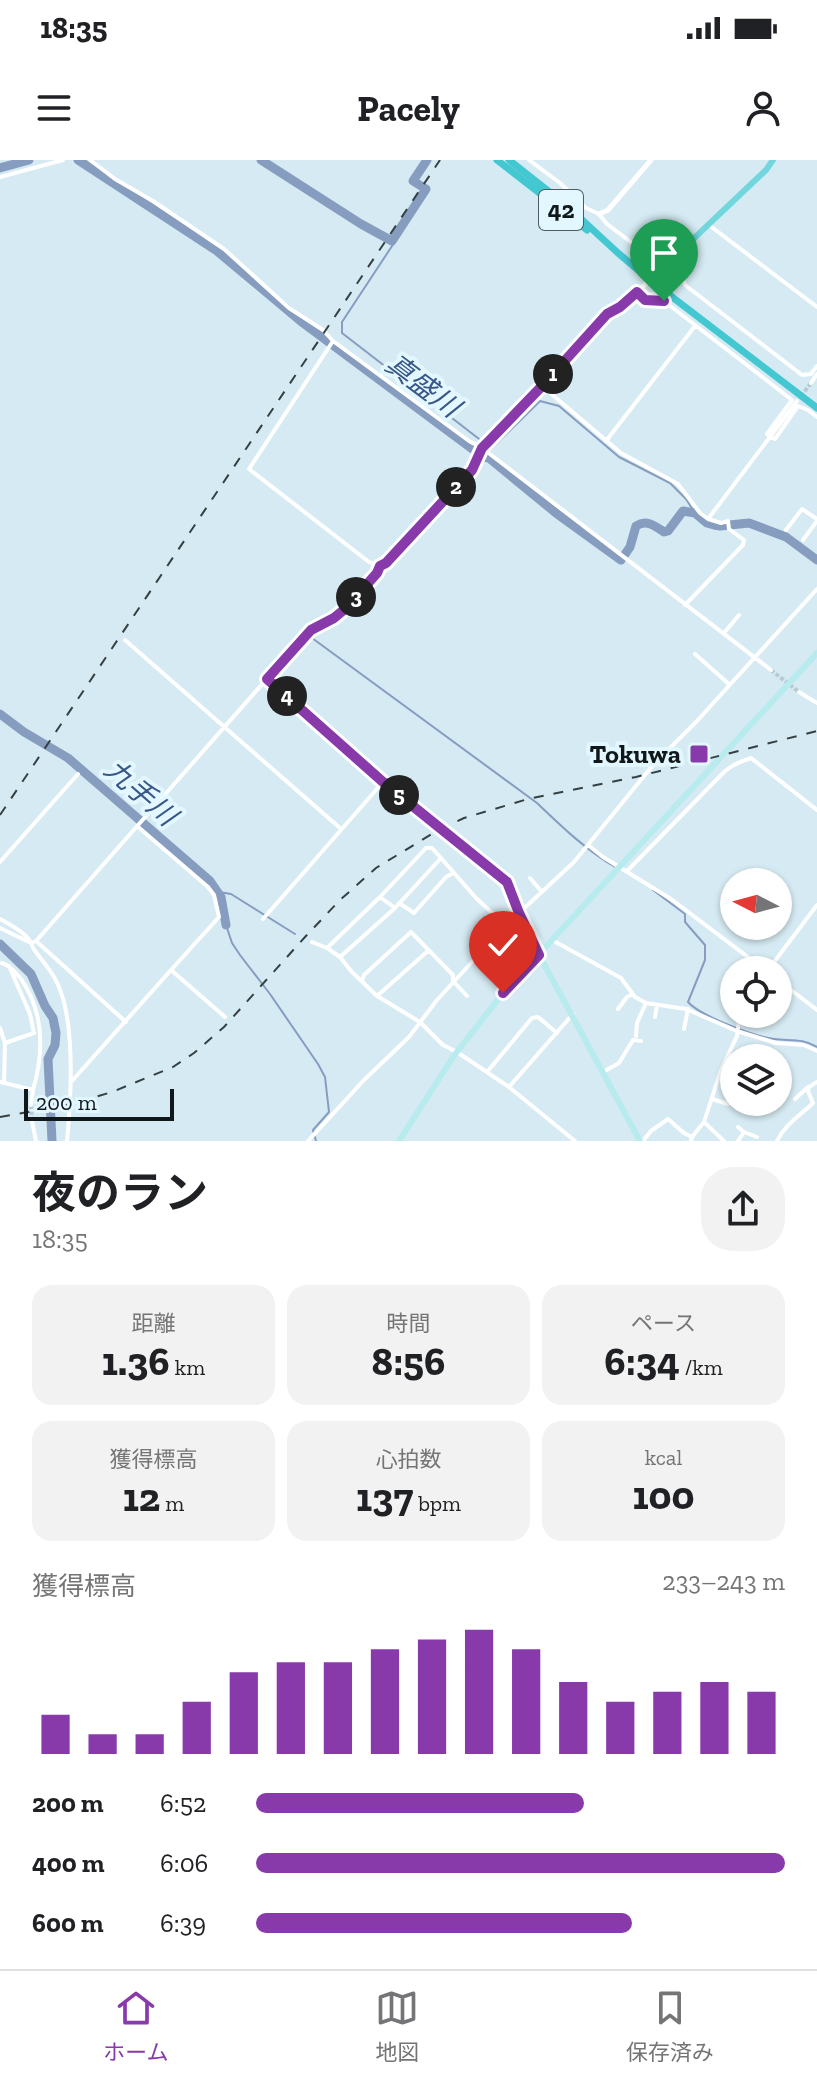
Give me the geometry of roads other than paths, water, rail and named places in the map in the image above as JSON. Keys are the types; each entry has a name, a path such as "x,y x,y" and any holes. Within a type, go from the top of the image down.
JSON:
{"highway":[{"name":"42","path":"497,160 508,162 566,205 650,280 817,408"}],"main road":[{"path":"650,280 773,160"},
{"path":"399,1141 457,1052 503,993 817,653"},
{"path":"539,955 641,1141"}],"street":[{"path":"0,177 63,160"},
{"path":"90,160 224,249 289,308 323,330 333,341 469,441 484,446 621,556 771,670"},
{"path":"599,214 608,210 651,160"},
{"path":"533,161 586,208 599,214 607,224 652,258 671,260 681,270 685,285 802,375 811,374 817,366"},
{"path":"709,225 817,307"},
{"path":"67,1141 70,1111 68,1024 59,985 48,965 33,949 34,942 311,630 346,608 380,566 472,470 484,446 607,314 620,307 650,280"},
{"path":"637,292 645,300 664,301 792,400 767,434 771,437 775,439 798,406 817,417"},
{"path":"606,441 695,325"},
{"path":"333,341 249,469 369,562 380,566"},
{"path":"811,383 817,374"},
{"path":"542,386 621,453 678,484 708,519 721,523 728,521 729,529 744,540 743,545 685,605"},
{"path":"708,519 797,401"},
{"path":"786,530 802,509 817,520 803,540"},
{"path":"308,1141 409,1037 453,981 505,926 574,862 653,765 817,589"},
{"path":"724,633 739,615"},
{"path":"125,640 341,829"},
{"path":"695,654 730,685"},
{"path":"267,679 383,782 501,875 507,882 539,955"},
{"path":"799,692 817,703"},
{"path":"628,870 725,771 744,760 751,758 817,810"},
{"path":"0,862 78,774"},
{"path":"263,919 383,782"},
{"path":"70,1083 219,917 214,895 198,877 137,826"},
{"path":"588,845 628,870 746,956"},
{"path":"327,948 426,848 432,848 505,926"},
{"path":"340,957 397,905 441,858"},
{"path":"380,897 414,913 453,873"},
{"path":"530,878 542,892"},
{"path":"777,956 817,905"},
{"path":"0,919 22,932 126,1022"},
{"path":"1,930 27,943 34,942"},
{"path":"362,981 364,975 411,932 453,975 453,981 467,995"},
{"path":"552,940 621,978 633,994 646,1003 688,1009 737,1031 776,1043 804,1045 817,1051"},
{"path":"312,942 340,957 377,996 420,1022 443,1045 509,1087 575,1141"},
{"path":"377,996 429,950"},
{"path":"1,963 9,966 28,990 39,1022 39,1060 31,1105"},
{"path":"5,1043 34,1033 30,1014 9,966"},
{"path":"171,970 225,1017"},
{"path":"792,991 817,1010"},
{"path":"618,1009 633,994"},
{"path":"636,1036 637,1023 646,1003"},
{"path":"655,1017 657,1005"},
{"path":"684,1029 688,1009"},
{"path":"509,1087 573,1014"},
{"path":"487,1072 532,1018 538,1017 557,1033"},
{"path":"0,1028 5,1043 2,1082 33,1090"},
{"path":"641,1141 668,1119 691,1139 704,1122 738,1028"},
{"path":"603,1072 619,1063 633,1040 641,1041"},
{"path":"795,1099 817,1082"},
{"path":"777,1141 787,1126 813,1103 809,1087"},
{"path":"712,1099 720,1102"},
{"path":"27,1141 36,1140 32,1121"},
{"path":"704,1122 724,1141"},
{"path":"738,1127 757,1137"},
{"path":"316,1132 318,1139"},
{"path":"738,1141 744,1132"}],"waterway":[{"name":"真盛川","path":"0,168 29,160"},
{"name":"真盛川","path":"78,160 217,251 303,323 483,457 489,458 556,513 621,560 630,547 636,526 647,523 668,531 683,511 695,513 714,525 749,523 786,537 817,560"},
{"path":"261,160 392,241 426,189 413,181 427,160"},
{"path":"392,241 394,243 342,322 342,333 483,442"},
{"path":"488,446 491,449 540,401 559,406 619,457 670,483 695,513"},
{"path":"312,638 537,803 565,830 617,868"},
{"name":"九手川","path":"0,714 68,758 210,881 221,897 226,925"},
{"path":"653,890 685,914 685,922 705,945 705,960 688,1002 694,1008 742,1030 817,1047"},
{"path":"219,892 231,894 295,934"},
{"path":"226,925 232,943 325,1077 329,1112 313,1130 316,1141"},
{"path":"0,944 31,974 53,1018 55,1045 48,1059 52,1141"}],"tunnel":[{"path":"801,396 811,383"},
{"path":"771,670 799,692"},
{"path":"31,1105 32,1121"}],"railway":[{"path":"0,815 440,160"},
{"path":"0,1117 72,1104 112,1092 173,1067 224,1027 340,900 376,868 464,818 528,799 636,777 817,731"}],"place":[{"name":"Tokuwa","path":"699,754"}]}
